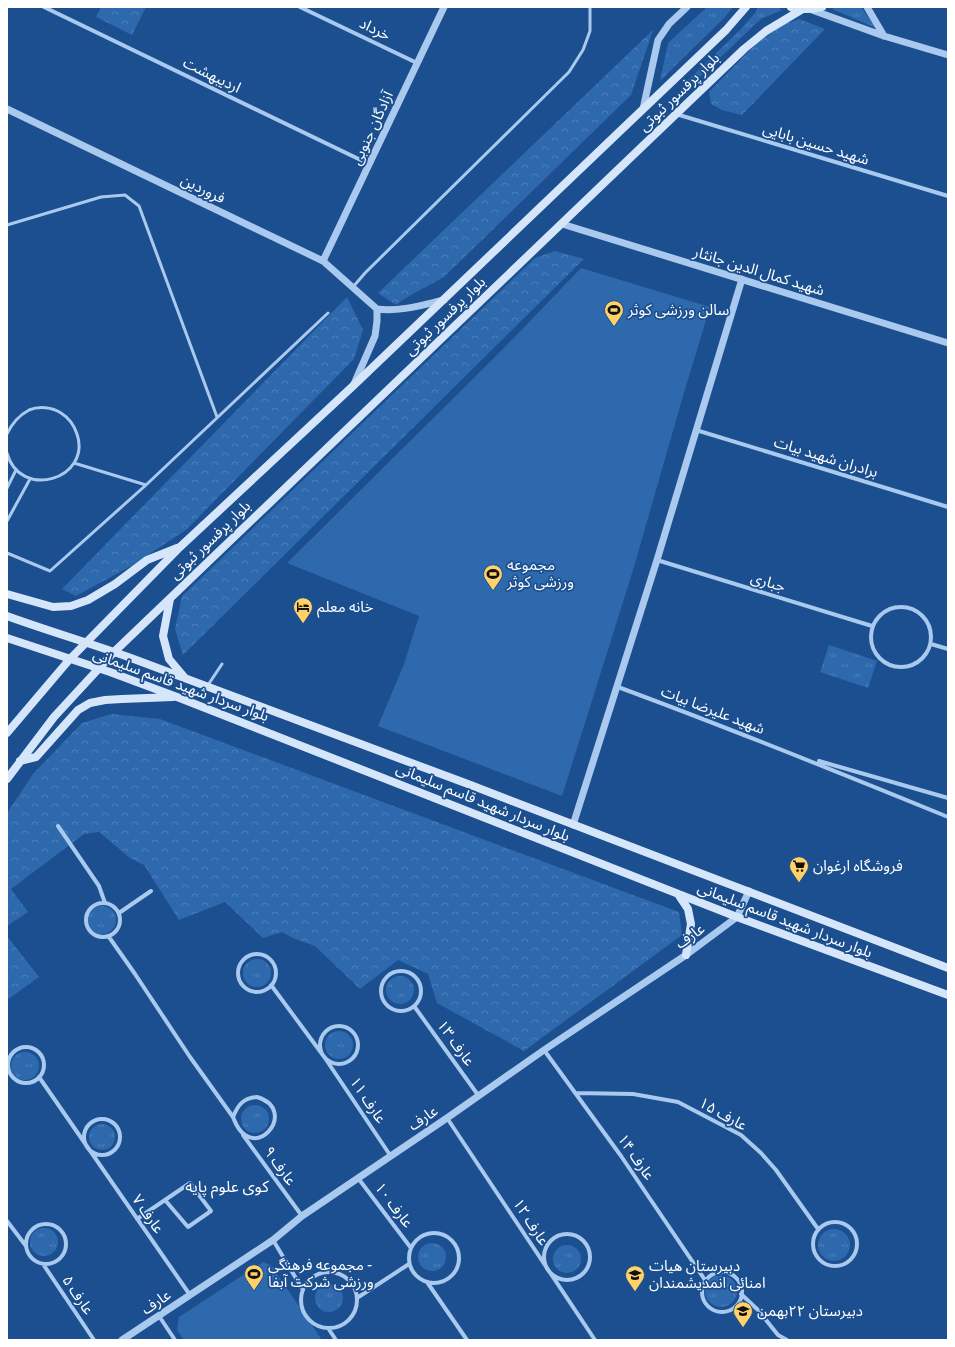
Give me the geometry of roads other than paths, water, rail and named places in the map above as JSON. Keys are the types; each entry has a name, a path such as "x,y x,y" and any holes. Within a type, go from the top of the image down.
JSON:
{"main road":[{"name":"بلوار پرفسور ثبوتی","path":"7,733 69,660 180,547 444,300 726,30 746,7"},
{"path":"792,7 801,10 812,10 822,7"},
{"name":"بلوار پرفسور ثبوتی","path":"7,780 54,717 114,652 744,49 766,31 801,10"},
{"path":"7,594 53,607 71,606 88,600 115,584 147,560 180,547"},
{"path":"170,598 163,636 169,659 185,678"},
{"name":"بلوار سردار شهید قاسم سلیمانی","path":"7,616 86,642 207,686 573,824 948,968"},
{"name":"بلوار سردار شهید قاسم سلیمانی","path":"7,638 69,660 98,668 177,697 737,917 948,995"},
{"path":"20,761 36,757 78,710 90,703 122,698 177,697"},
{"path":"678,894 688,909 691,924 686,955"}],"street":[{"name":"اردیبهشت","path":"44,7 369,164"},
{"name":"خرداد","path":"300,7 417,63"},
{"name":"آزادگان جنوبی","path":"323,261 444,7"},
{"path":"643,109 658,40 669,24 687,7"},
{"path":"867,7 884,36"},
{"path":"812,10 884,36 948,55"},
{"name":"فروردین","path":"7,109 323,261 377,309"},
{"name":"شهید حسین بابایی","path":"676,114 948,196"},
{"name":"شهید کمال الدین جانثار","path":"562,224 948,342"},
{"path":"573,824 618,688 742,279"},
{"path":"353,386 375,336 377,309 404,309 444,300"},
{"name":"برادران شهید بیات","path":"696,430 948,507"},
{"name":"جباری","path":"657,560 872,626"},
{"path":"903,606 916,610 926,619 931,631 931,644 923,659 908,667 892,666 878,657 870,643 872,626 879,615 890,608 903,606"},
{"path":"931,644 948,649"},
{"name":"شهید علیرضا بیات","path":"618,688 800,756 948,817"},
{"name":"شهید علیرضا بیات","path":"800,756 948,798"},
{"path":"58,826 99,886 105,903"},
{"path":"118,913 151,891"},
{"path":"737,917 749,891"},
{"path":"99,903 105,903 115,908 118,913 120,924 118,930 109,937 98,937 93,935 86,925 85,920 90,909 99,903"},
{"name":"عارف","path":"122,1340 273,1240 302,1216 390,1155 448,1118 478,1095 544,1050 686,955 737,917"},
{"path":"109,937 190,1057 233,1117 239,1130 244,1135 256,1138 269,1133 275,1121 273,1108 263,1099 257,1097 244,1100 239,1105 233,1117"},
{"path":"256,954 268,958 275,967 276,974 271,985 266,989 254,992 243,986 238,975 240,963 244,958 256,954"},
{"path":"404,971 415,977 421,989 418,1002 414,1006 408,1010 395,1010 384,1002 381,990 382,983 391,974 404,971"},
{"name":"عارف ۱۱","path":"271,985 325,1058 390,1155"},
{"name":"عارف ۱۳","path":"414,1006 478,1095"},
{"path":"333,1026 346,1027 356,1035 358,1047 353,1058 348,1062 336,1064 325,1058 321,1052 320,1040 327,1030 333,1026"},
{"path":"26,1047 37,1051 44,1061 43,1072 39,1077 29,1083 17,1081 12,1077 8,1066 11,1054 20,1048 26,1047"},
{"name":"عارف ۱۴","path":"544,1050 576,1093 705,1280"},
{"name":"عارف ۷","path":"39,1077 190,1295"},
{"name":"عارف ۱۵","path":"576,1093 633,1094 678,1102 741,1135 761,1153 776,1170 818,1229"},
{"name":"عارف ۱۲","path":"448,1118 595,1340"},
{"path":"105,1119 115,1125 118,1130 119,1142 113,1151 107,1154 96,1154 86,1146 84,1141 86,1129 94,1121 105,1119"},
{"name":"عارف ۹","path":"239,1130 302,1216"},
{"name":"عارف ۱۰","path":"358,1178 411,1248"},
{"path":"137,1220 165,1200 190,1183 211,1211 188,1227 165,1200"},
{"path":"7,1221 26,1246 31,1258 36,1262 49,1264 56,1262 61,1258 66,1246 63,1233 52,1225 46,1224 39,1225 33,1229 26,1240 26,1246"},
{"path":"831,1222 838,1222 851,1229 857,1242 857,1250 849,1262 835,1266 828,1265 816,1257 813,1243 814,1236 818,1229 831,1222"},
{"path":"429,1233 438,1233 445,1236 452,1240 456,1247 458,1259 455,1271 450,1277 443,1281 435,1283 426,1282 413,1272 409,1264 411,1248 415,1241 429,1233"},
{"path":"570,1233 582,1238 590,1248 591,1257 589,1266 585,1273 578,1278 569,1280 561,1279 553,1275 547,1269 544,1261 544,1252 553,1238 561,1234 570,1233"},
{"path":"273,1240 303,1290"},
{"name":"عارف ۵","path":"43,1264 94,1340"},
{"path":"357,1298 409,1264"},
{"path":"324,1272 333,1272 342,1275 350,1281 355,1289 357,1298 356,1307 352,1316 346,1322 337,1327 328,1328 319,1326 312,1322 302,1307 301,1298 308,1281 324,1272"},
{"path":"716,1272 729,1273 735,1277 741,1288 741,1294 736,1306 730,1310 717,1311 711,1309 703,1299 702,1292 705,1280 716,1272"},
{"path":"426,1282 467,1340"},
{"path":"741,1294 758,1310 778,1336 787,1340"},
{"path":"159,1316 175,1340"},
{"path":"328,1328 336,1340"}],"lane":[{"path":"353,287 365,273 568,72 582,50 590,32 590,7"},
{"path":"7,225 102,196 125,195 139,206 217,418"},
{"path":"7,553 50,571 146,486 328,313"},
{"path":"7,434 12,424 20,415 32,409 44,408 56,410 67,417 75,427 79,439 78,451 74,463 66,472 55,479 42,481 30,479 16,470 9,460 7,453"},
{"path":"74,463 146,486"},
{"path":"7,488 16,470"},
{"path":"7,521 30,479"},
{"path":"207,686 222,664"}],"place":[{"name":"سالن ورزشی کوثر","path":"614,327"},
{"name":"مجموعه ورزشی کوثر","path":"493,591"},
{"name":"خانه معلم","path":"303,624"},
{"name":"فروشگاه ارغوان","path":"799,883"},
{"name":"مجموعه فرهنگی - ورزشی شرکت آبفا","path":"254,1291"},
{"name":"دبیرستان هیات امنائی انمدیشمندان","path":"635,1292"},
{"name":"دبیرستان ۲۲بهمن","path":"743,1328"}],"district":[{"name":"کوی علوم پایه","path":"227,1187"}]}
